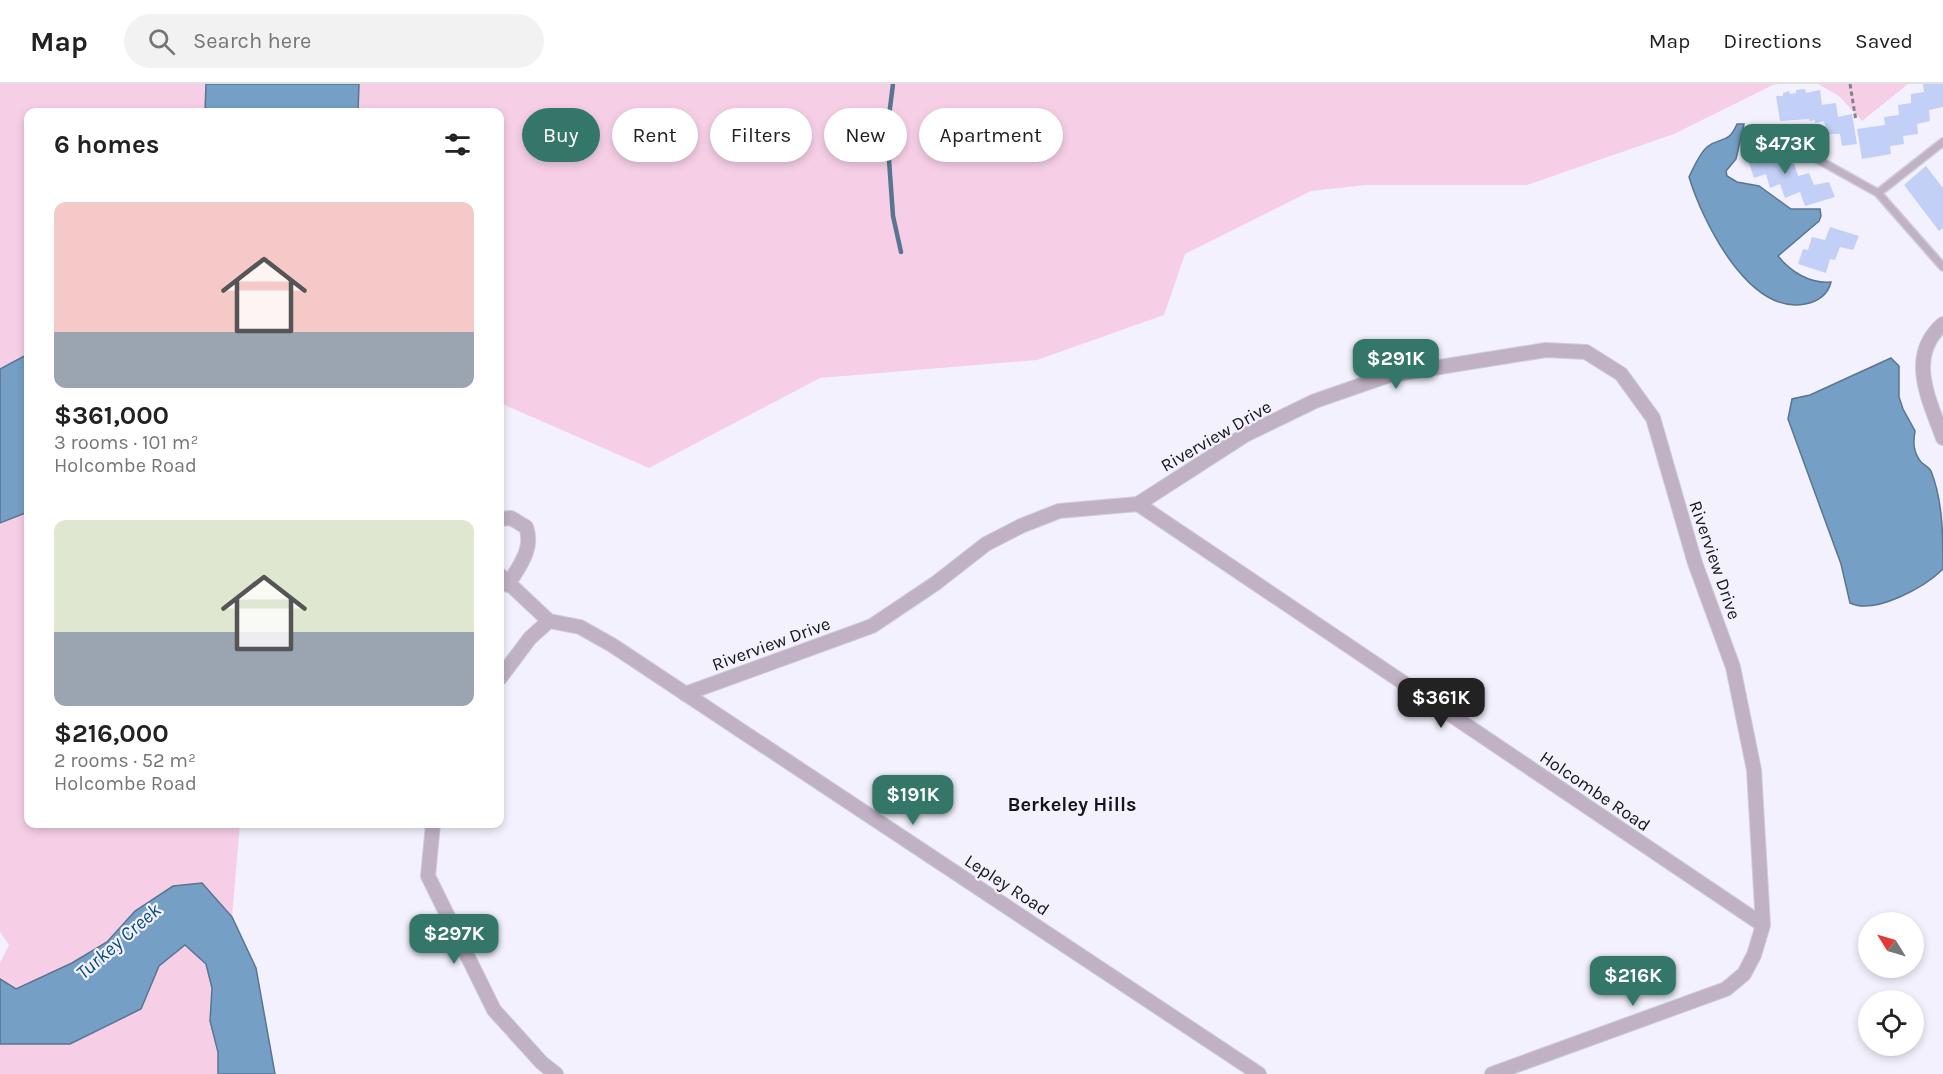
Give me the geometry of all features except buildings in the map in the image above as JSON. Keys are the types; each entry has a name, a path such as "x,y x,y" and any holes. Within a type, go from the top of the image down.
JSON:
{"street":[{"path":"1943,324 1931,334 1922,358 1928,395 1943,438"},
{"name":"Riverview Drive","path":"685,694 872,626 936,583 986,544 1059,510 1138,504 1245,435 1316,401 1390,375 1546,350 1586,352 1621,374 1653,418 1695,563 1733,667 1754,770 1763,925"},
{"name":"Holcombe Road","path":"1138,504 1763,925"},
{"path":"504,519 511,518 526,527 530,537 523,561 504,580 549,621 530,638 504,673"},
{"name":"Lepley Road","path":"549,621 580,627 612,645 1259,1074"},
{"path":"433,828 428,876 494,1010 542,1063 556,1074"},
{"path":"1492,1074 1726,989 1744,974 1754,955 1763,925"}],"lane":[{"path":"1878,193 1943,142"},
{"path":"1808,154 1878,193 1943,267"}],"path":[{"path":"1850,84 1856,121"}],"shaded area":[{"path":"0,84 206,84 205,108 24,108 24,356 0,369"},
{"path":"359,84 1779,84 1674,134 1527,185 1367,185 1311,191 1185,254 1164,315 1037,360 820,378 649,468 504,405 504,108 358,108"},
{"path":"1818,84 1908,84 1862,121 1839,96"},
{"path":"24,514 24,828 240,828 232,917 202,883 135,911 107,942 72,963 16,989 0,979 0,963 9,945 0,932 0,524"},
{"path":"185,945 206,964 212,988 210,1021 218,1052 218,1074 0,1074 0,1044 70,1044 141,1009 159,966"}],"water":[{"path":"206,84 359,84 358,108 205,108"},
{"path":"1737,124 1744,124 1736,159 1726,171 1727,176 1737,182 1759,186 1791,209 1820,209 1819,221 1778,256 1801,276 1816,281 1831,282 1825,294 1814,302 1784,303 1765,295 1747,280 1730,261 1716,239 1695,195 1689,177 1699,157 1707,147 1727,138"},
{"path":"24,356 24,514 0,523 0,369"},
{"path":"1891,358 1899,366 1899,397 1915,431 1915,451 1921,462 1931,471 1938,494 1943,569 1924,584 1899,597 1873,605 1860,606 1850,603 1841,564 1788,419 1792,399 1810,395"},
{"name":"Turkey Creek","path":"202,883 232,917 256,968 275,1074 218,1074 218,1052 210,1021 212,988 206,964 185,945 159,966 141,1009 70,1044 0,1044 0,979 16,989 72,963 107,942 135,911 173,886"}],"waterway":[{"path":"893,84 887,132 893,216 901,252"}],"district":[{"name":"Berkeley Hills","path":"1072,804"}]}
